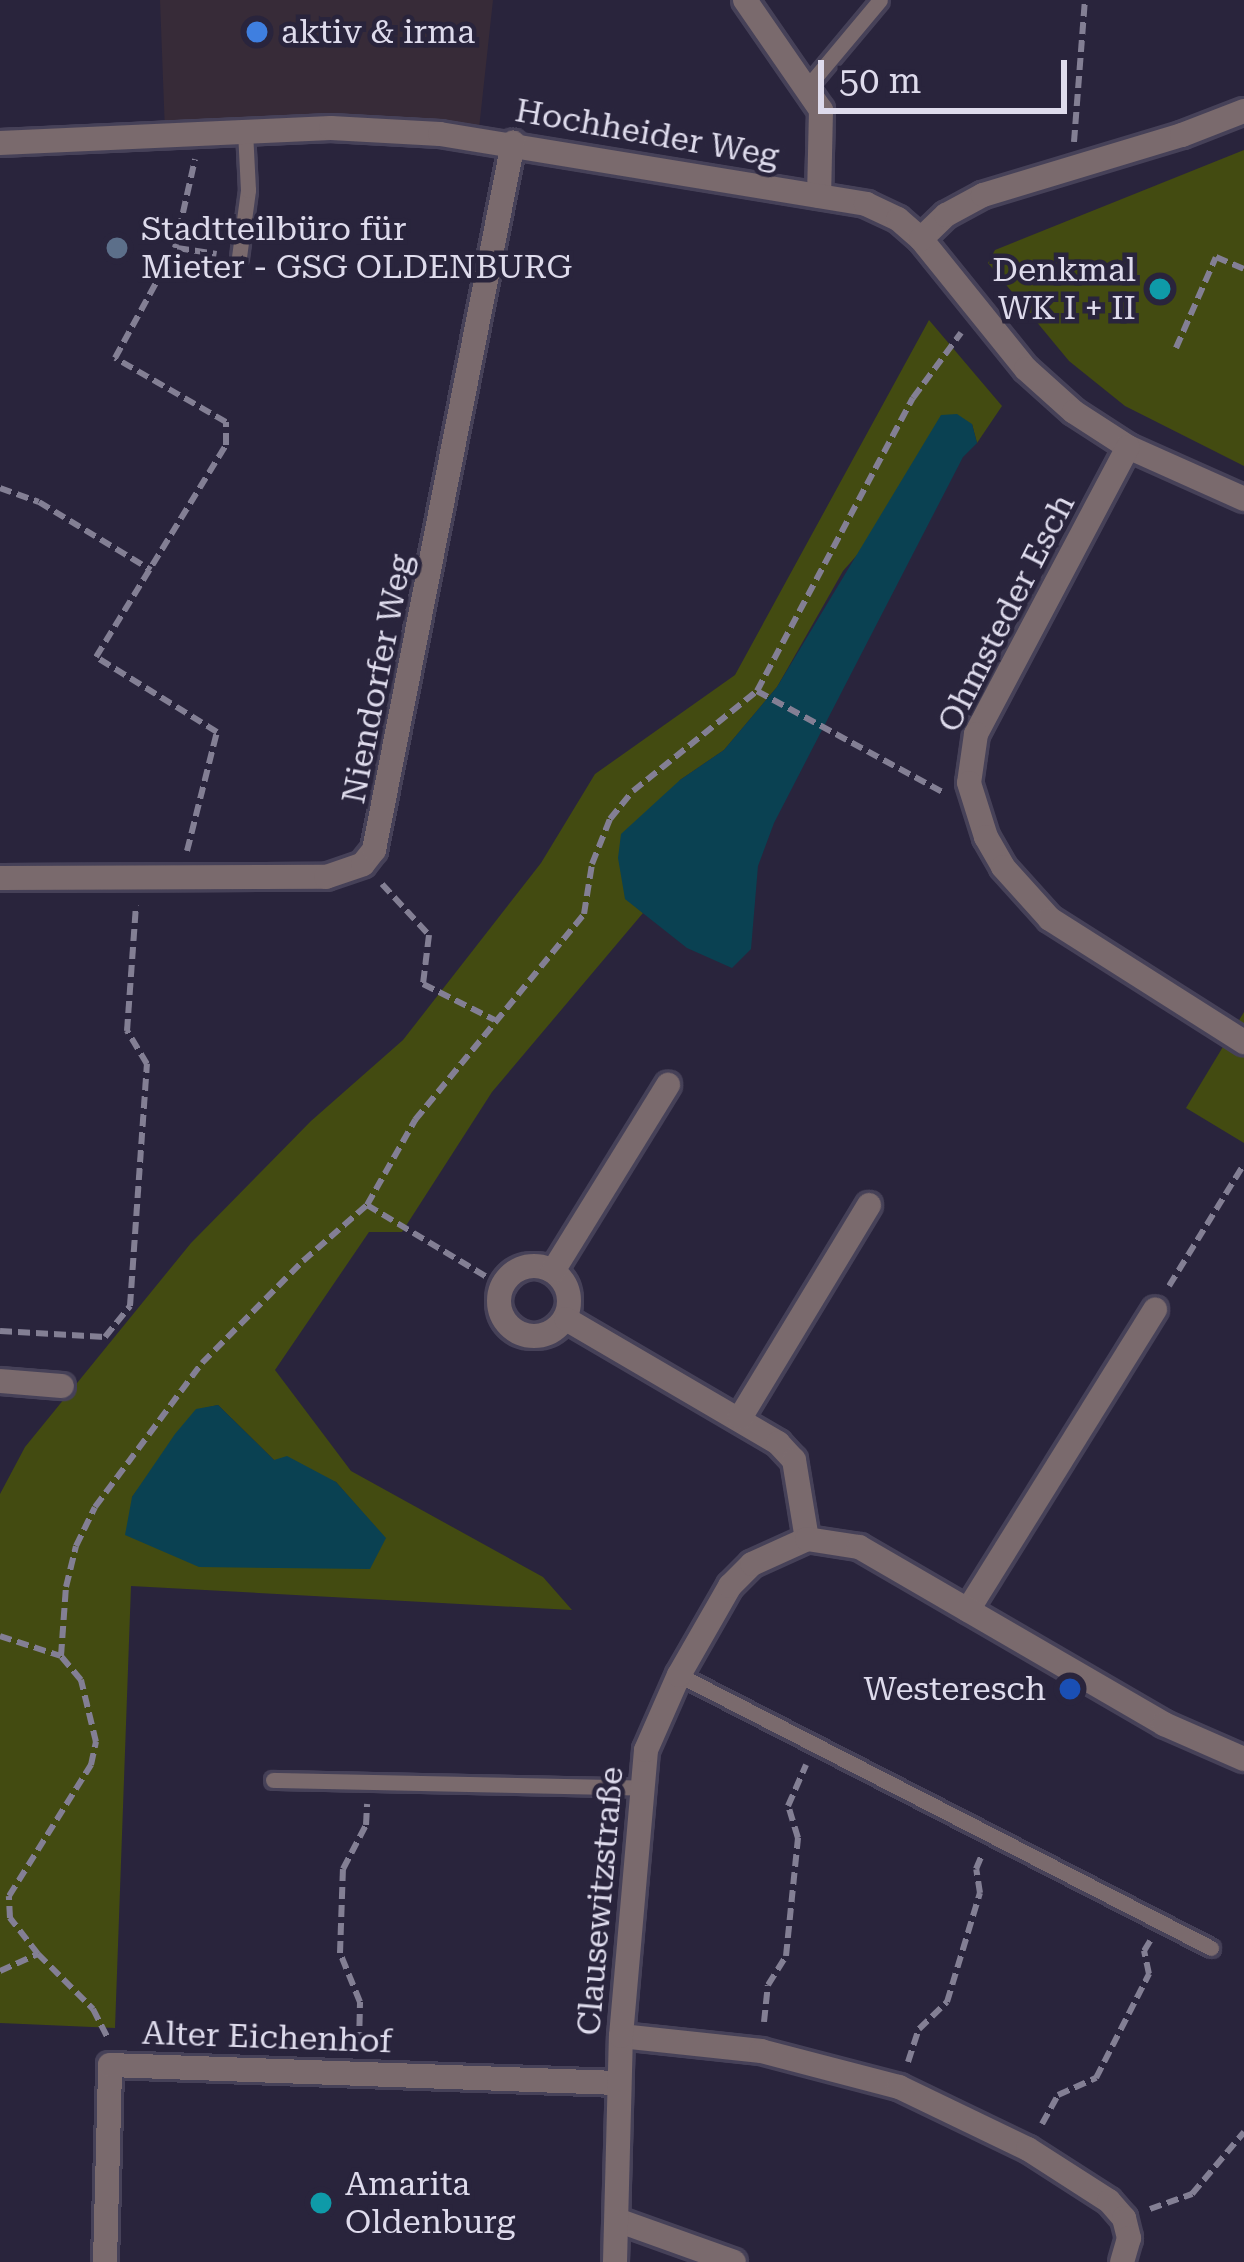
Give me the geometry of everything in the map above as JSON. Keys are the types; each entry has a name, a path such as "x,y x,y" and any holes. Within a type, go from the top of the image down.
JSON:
{"street":[{"path":"745,0 808,86 822,124 819,196"},
{"path":"921,239 946,215 983,195 1244,111"},
{"name":"Hochheider Weg","path":"0,143 331,128 513,143 866,204 898,219 921,239 977,312 1074,412 1128,447 1244,499"},
{"name":"Niendorfer Weg","path":"363,864 381,832 513,143"},
{"name":"Ohmsteder Esch","path":"1128,447 976,734 969,759 976,810 1003,867 1050,919 1244,1042"},
{"path":"0,878 326,877 363,864"},
{"path":"553,1271 668,1084"},
{"path":"740,1418 869,1205"},
{"path":"530,1266 553,1271 567,1288 566,1319 548,1334 515,1331 502,1315 502,1286 530,1266"},
{"path":"968,1610 1155,1310"},
{"path":"566,1319 740,1418 794,1460 807,1539 859,1546 1164,1724 1244,1760"},
{"path":"0,1381 62,1386"},
{"name":"Clausewitzstraße","path":"615,2262 620,2036 640,1788 652,1732 730,1586 752,1564 807,1539"},
{"path":"620,2036 760,2051 899,2087 1028,2149 1109,2201 1124,2218 1129,2238 1122,2262"},
{"name":"Alter Eichenhof","path":"105,2262 110,2065 619,2083"},
{"path":"616,2220 734,2262"}],"lane":[{"path":"808,86 880,0"},
{"path":"238,257 248,190 245,130"},
{"path":"679,1675 1211,1948"},
{"path":"273,1780 640,1788"}],"path":[{"path":"1072,170 1085,0"},
{"path":"181,878 217,732 96,657 226,446 226,422 115,358 175,248 188,204 196,131"},
{"path":"175,248 238,257"},
{"path":"1177,348 1216,257 1244,269"},
{"path":"61,1656 76,1546 121,1466 202,1364 303,1261 367,1205 415,1120 584,914 592,864 610,819 633,791 762,693 913,398 977,312"},
{"path":"0,488 39,502 151,569"},
{"path":"762,693 976,810"},
{"path":"363,864 429,935 423,984 495,1021"},
{"path":"0,1330 105,1337 130,1306 147,1064 127,1031 139,878"},
{"path":"1155,1310 1244,1164"},
{"path":"367,1205 502,1286"},
{"path":"0,1636 61,1656 81,1680 96,1742 91,1765 9,1896 10,1918 93,2009 108,2037 110,2065"},
{"path":"760,2051 768,1985 787,1956 798,1838 788,1806 815,1745"},
{"path":"358,2073 361,2002 340,1953 343,1869 367,1825 368,1782"},
{"path":"899,2087 919,2029 947,2002 980,1893 976,1869 990,1835"},
{"path":"1028,2149 1058,2095 1096,2078 1150,1975 1144,1952 1160,1922"},
{"path":"0,1971 38,1954"},
{"path":"1124,2218 1192,2194 1244,2132"}],"shaded area":[{"path":"160,0 493,0 478,138 165,132"}],"green space":[{"path":"1244,150 1244,466 1125,406 1069,361 988,263 995,250"},
{"path":"929,320 1002,406 977,443 972,424 843,571 777,687 724,750 680,780 625,898 643,913 492,1092 402,1232 369,1232 275,1370 351,1471 543,1577 572,1610 131,1586 115,2028 0,2023 0,1494 25,1447 191,1243 311,1121 403,1040 541,863 595,774 735,675","holes":["218,1405 274,1460 336,1482 385,1538 132,1497 196,1410"]},
{"path":"1244,1012 1244,1143 1186,1108"}],"water":[{"path":"957,414 972,424 977,443 963,457 774,823 758,866 751,949 732,968 687,948 625,899 618,858 621,834 680,780 724,750 777,687 941,415"},
{"path":"218,1405 274,1460 287,1456 336,1482 386,1538 370,1569 199,1567 125,1535 132,1497 175,1434 196,1409"}],"place":[{"name":"aktiv & irma","path":"257,32"},
{"name":"Stadtteilbüro für Mieter - GSG OLDENBURG","path":"117,248"},
{"name":"Denkmal WK I + II","path":"1160,289"},
{"name":"Westeresch","path":"1070,1689"},
{"name":"Amarita Oldenburg","path":"321,2203"}]}
